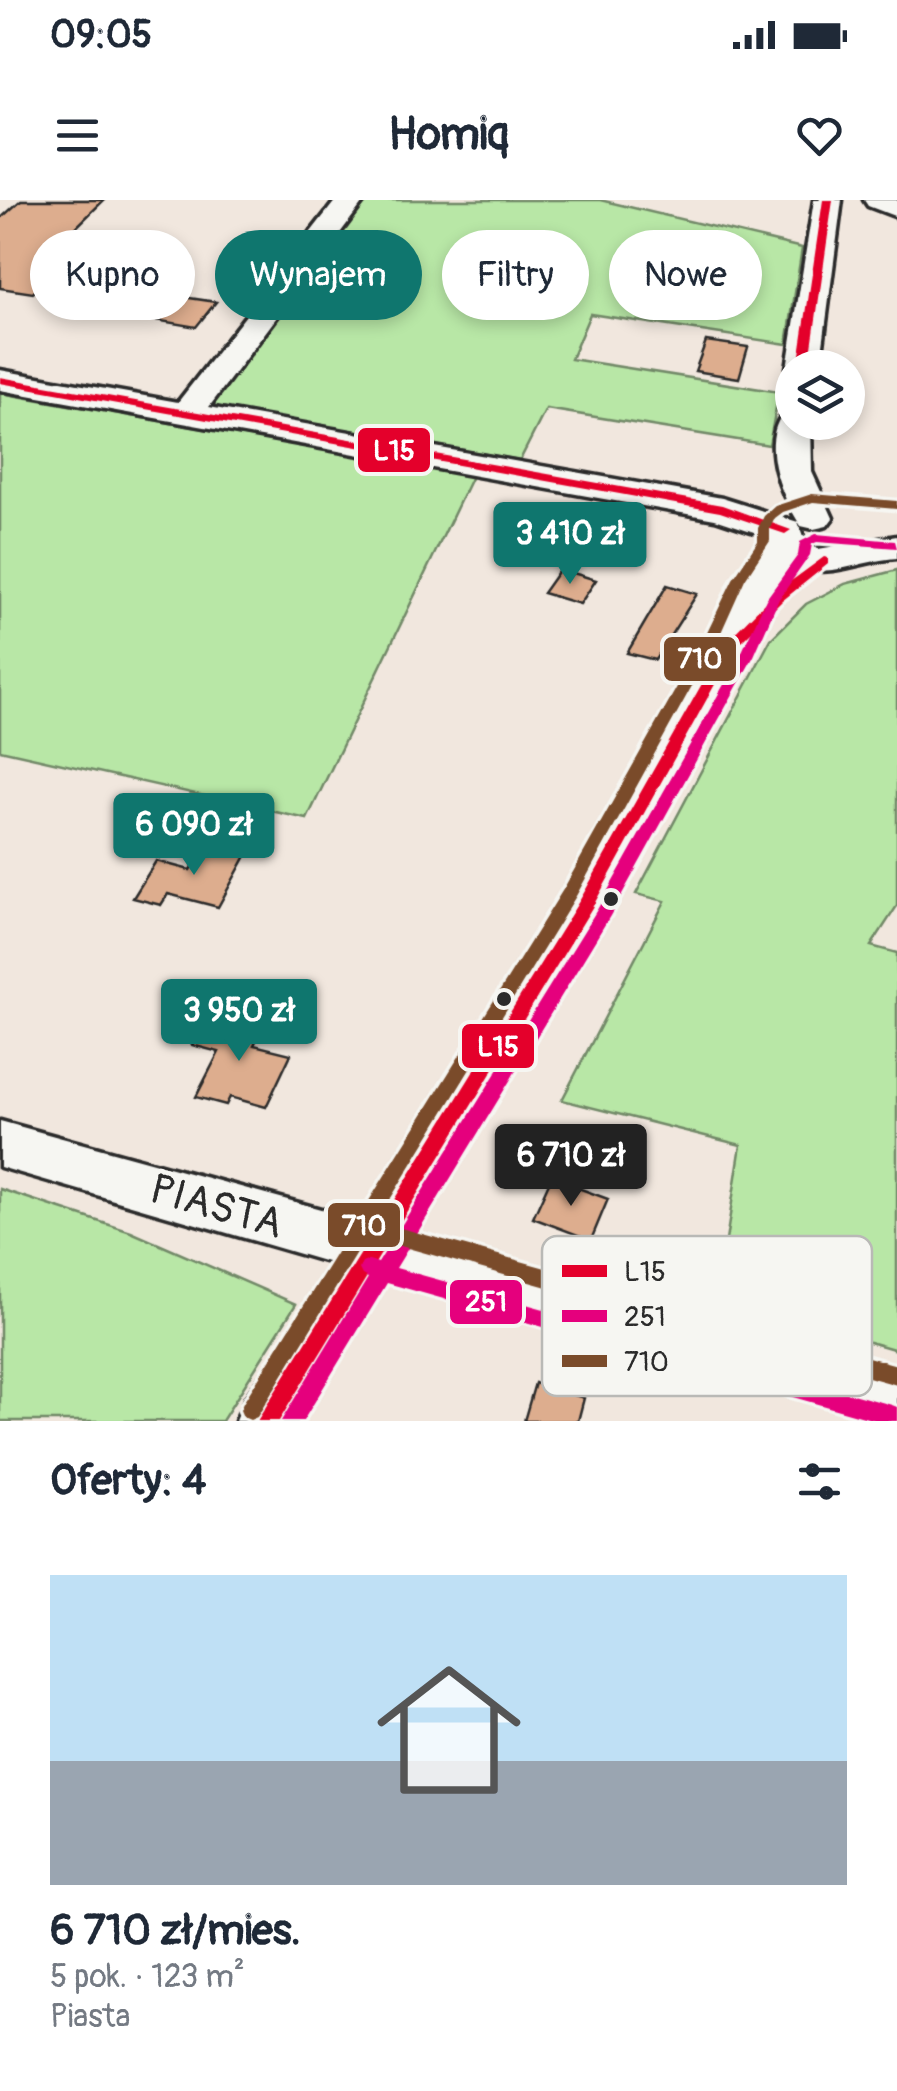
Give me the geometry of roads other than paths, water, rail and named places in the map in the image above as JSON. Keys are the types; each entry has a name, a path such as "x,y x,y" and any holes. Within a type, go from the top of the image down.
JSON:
{"street":[{"path":"186,414 351,200"},
{"path":"806,350 828,200"},
{"path":"878,200 897,208"},
{"path":"0,380 722,510 817,538 897,547"},
{"path":"791,440 792,476 817,538"},
{"path":"267,1421 587,902 730,646 777,598 817,538 856,520 897,525"},
{"name":"PIASTA","path":"0,1144 542,1297"},
{"name":"PIASTA","path":"872,1389 897,1396"}]}
